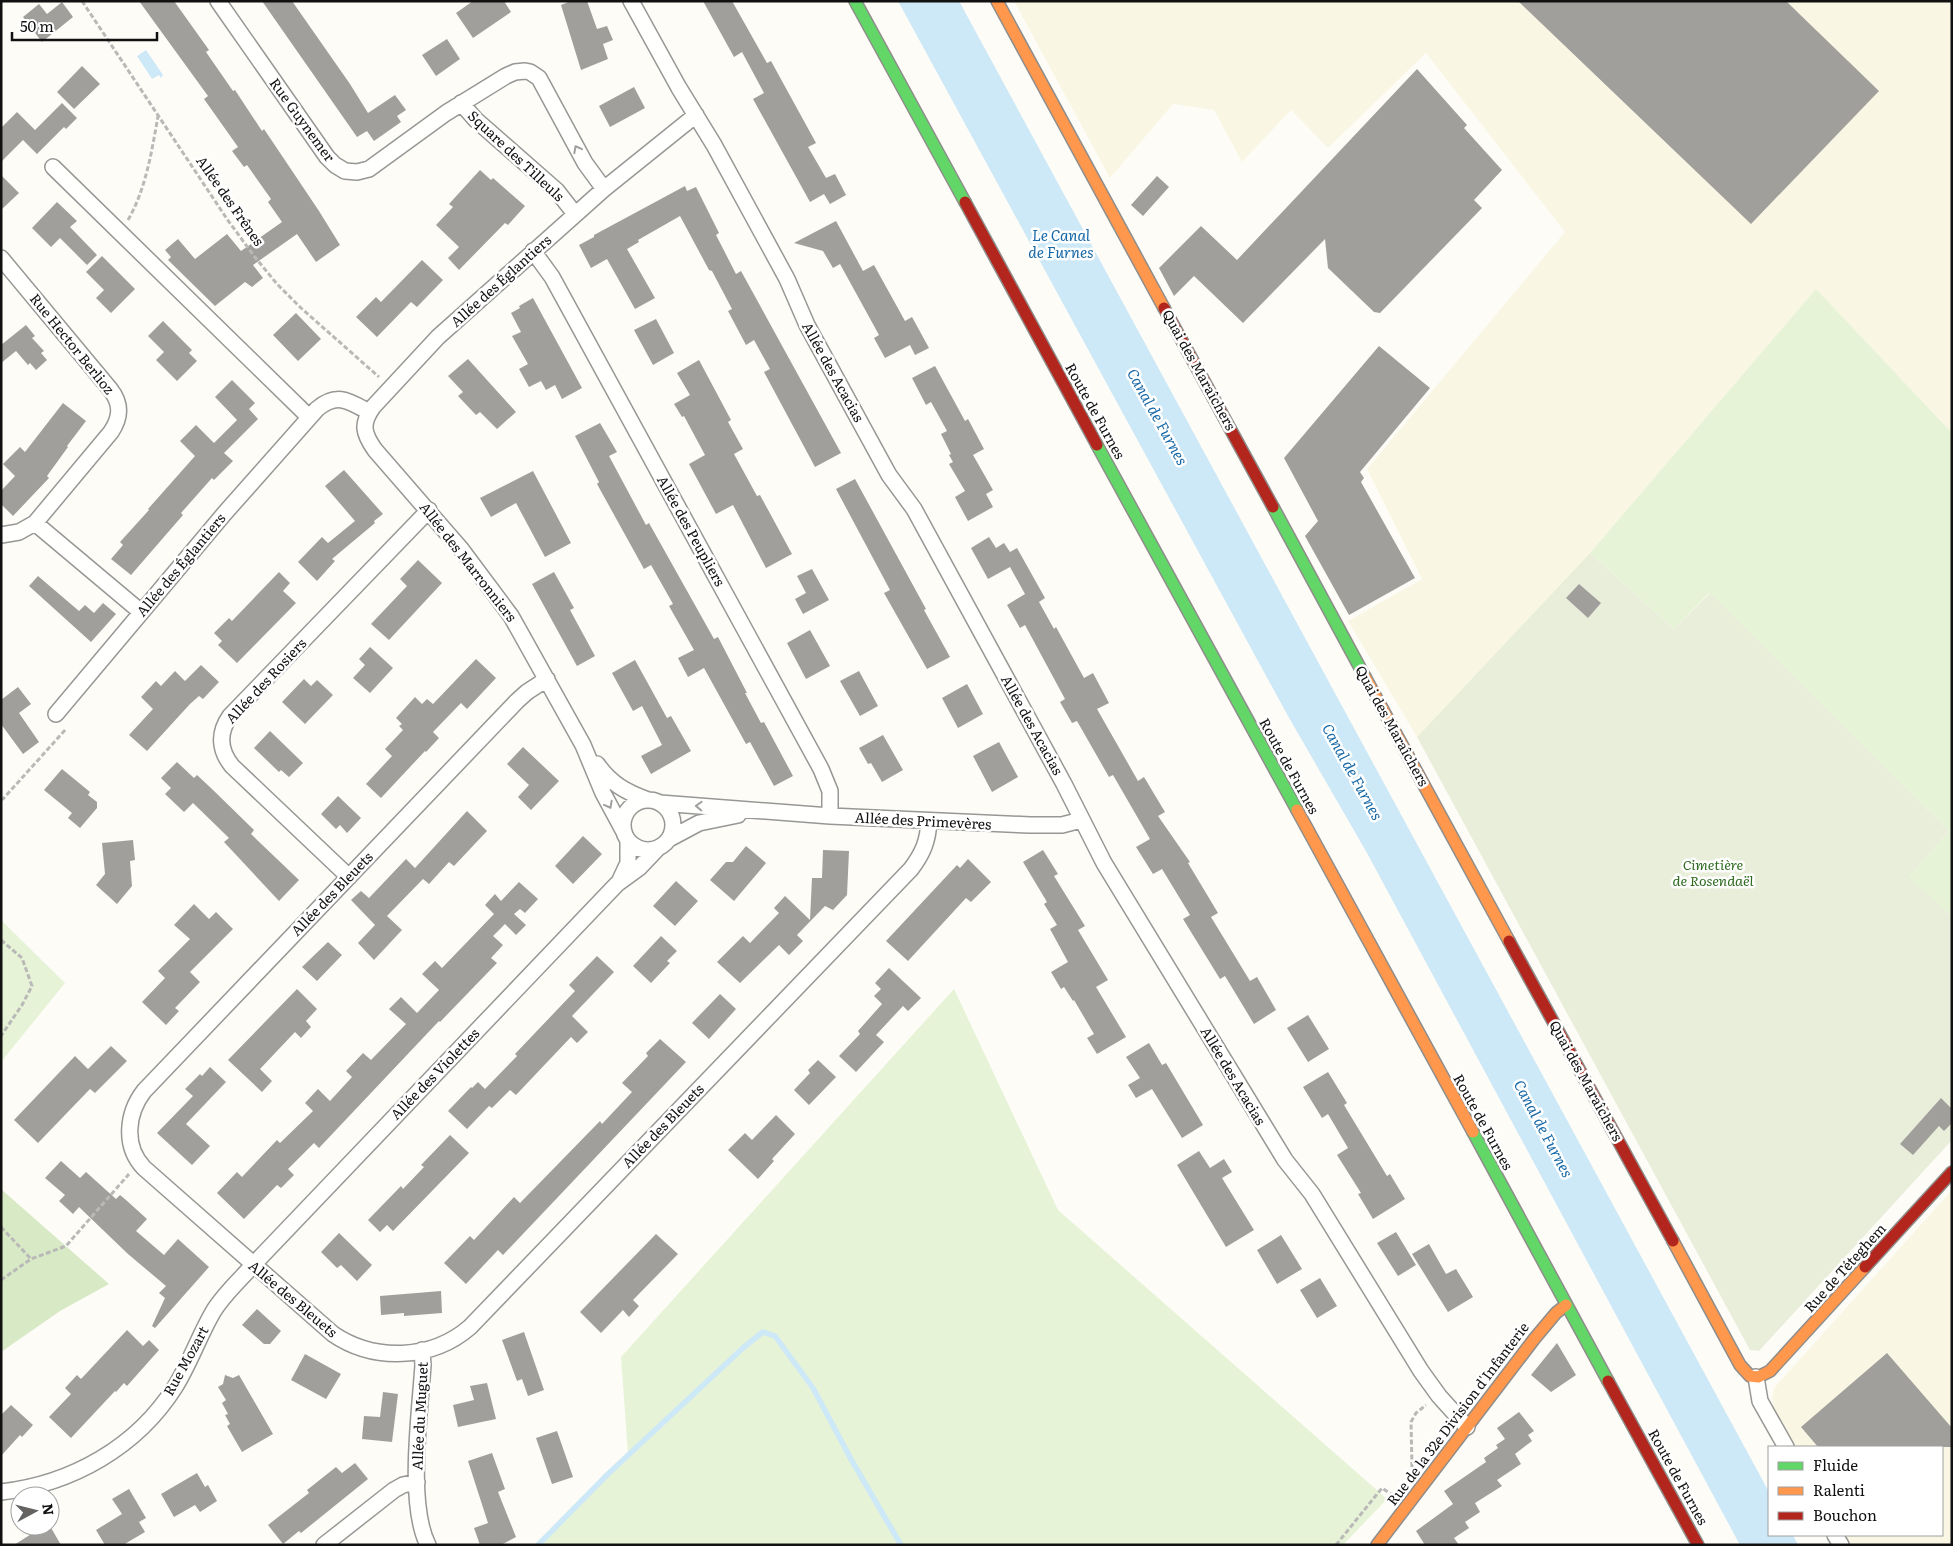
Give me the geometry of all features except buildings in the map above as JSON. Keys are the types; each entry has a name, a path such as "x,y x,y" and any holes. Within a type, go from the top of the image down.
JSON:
{"main road":[{"name":"Route de Furnes","path":"855,1 1698,1545"},
{"name":"Quai des Maraîchers","path":"997,1 1740,1365 1747,1374 1756,1377"},
{"name":"Rue de Téteghem","path":"1756,1377 1763,1376 1770,1371 1952,1172"},
{"name":"Rue de la 32e Division d'Infanterie","path":"1377,1545 1546,1325 1556,1313 1566,1306"}],"street":[{"name":"Rue Guynemer","path":"218,1 327,157 340,169 351,172 369,169 461,103"},
{"name":"Allée des Acacias","path":"631,1 674,79 709,136 787,279 811,334 889,475 914,509 1064,784 1104,863 1285,1160 1312,1194 1421,1371 1439,1396 1467,1427"},
{"name":"Square des Tilleuls","path":"576,214 557,191 476,120 461,103 510,74 525,71 535,75 542,84 585,163 604,189"},
{"name":"Allée des Églantiers","path":"56,714 224,514 320,406 334,399 341,399 369,412 438,337 604,189 696,115"},
{"path":"53,167 309,417"},
{"name":"Allée des Peupliers","path":"533,251 556,286 821,769 830,791 830,816"},
{"name":"Rue Hector Berlioz","path":"1,258 110,389 119,404 118,421 111,432 35,523 19,532 1,535"},
{"name":"Allée des Marronniers","path":"369,412 364,429 368,440 461,549 504,606 583,745 603,793 626,836"},
{"name":"Allée des Rosiers","path":"349,877 232,766 222,748 222,728 230,716 429,510"},
{"path":"35,523 141,612"},
{"name":"Allée des Bleuets","path":"547,679 517,701 139,1097 132,1111 130,1129 132,1147 139,1162 333,1334 364,1350 397,1354 422,1350 452,1340 476,1322 904,876 924,851 930,821"},
{"name":"Allée des Marronniers","path":"583,745 613,784 626,792 654,802"},
{"path":"654,802 668,810 672,819 672,829 663,844 642,850 636,847 626,836 624,819 628,810 635,804 654,802"},
{"name":"Allée des Primevères","path":"654,802 765,812 1043,826 1082,820"},
{"name":"Allée des Primevères","path":"663,844 686,829 707,821 726,816 765,812"},
{"name":"Allée des Violettes","path":"617,884 628,863 626,836"},
{"name":"Allée des Violettes","path":"253,1265 617,884 642,866 663,844"},
{"name":"Rue Mozart","path":"1,1492 42,1484 72,1474 102,1459 133,1436 155,1413 174,1387 213,1311 253,1265"},
{"name":"Allée du Muguet","path":"422,1350 423,1365 417,1482 421,1524 428,1545"},
{"path":"1756,1377 1760,1401 1785,1446"},
{"name":"Allée du Muguet","path":"324,1545 394,1490 403,1485 417,1482"}],"path":[{"name":"Allée des Frênes","path":"82,1 226,220 265,270 301,308 391,387"},
{"path":"119,233 131,215 142,185 151,156 158,114"},
{"path":"2,800 67,728"},
{"path":"1,940 22,958 32,986 22,1005 1,1036"},
{"path":"1,1280 31,1259 66,1246 139,1162"},
{"path":"1,1228 31,1259"},
{"path":"1426,1481 1412,1469 1411,1422 1416,1413 1439,1396"},
{"path":"1336,1545 1382,1488 1396,1498"}],"shaded area":[{"path":"1014,1 1952,1 1952,433 1816,290 1590,553 1417,737 1348,621 1422,579 1367,469 1565,232 1426,53 1328,148 1291,110 1242,162 1214,110 1173,104 1110,178"},
{"path":"1952,1190 1952,1545 1847,1545 1842,1536 1943,1536 1943,1446 1792,1446 1775,1415 1772,1398 1774,1388"}],"green space":[{"path":"1816,289 1952,433 1952,916 1908,878 1949,831 1709,593 1674,629 1590,553"},
{"name":"Cimetière de Rosendaël","path":"1590,553 1674,629 1710,593 1949,831 1909,877 1952,916 1952,1140 1759,1351 1750,1350 1417,737"},
{"path":"1,920 65,983 1,1062"},
{"path":"954,989 1058,1210 1387,1499 1343,1545 535,1545 628,1454 621,1357"},
{"path":"2,1190 109,1284 60,1311 1,1352"}],"water":[{"name":"Le Canal de Furnes","path":"898,1 959,1 1768,1490 1768,1536 1794,1536 1798,1545 1740,1545 1367,853 1288,716"},
{"path":"146,50 163,75 161,78 159,75 152,79 137,56"}],"waterway":[{"path":"538,1545 608,1474 744,1347 763,1332 775,1336 813,1388 852,1461 901,1545"}],"traffic: fast":[{"path":"855,1 965,202"},
{"path":"1097,445 1297,810"},
{"path":"1273,507 1365,677"},
{"path":"1473,1132 1608,1381"}],"traffic: slow":[{"path":"997,1 1164,308"},
{"path":"1365,677 1509,941"},
{"path":"1297,810 1473,1132"},
{"path":"1673,1241 1740,1365 1750,1376 1758,1377 1770,1371 1865,1267"},
{"path":"1377,1545 1535,1338 1556,1313 1566,1305"}],"traffic: jam":[{"path":"965,202 1097,445"},
{"path":"1164,308 1273,507"},
{"path":"1509,941 1673,1241"},
{"path":"1865,1267 1952,1172"},
{"path":"1608,1381 1698,1545"}],"water label":[{"name":"Canal de Furnes","path":"1157,417"},
{"name":"Canal de Furnes","path":"1352,772"},
{"name":"Canal de Furnes","path":"1543,1129"}]}
